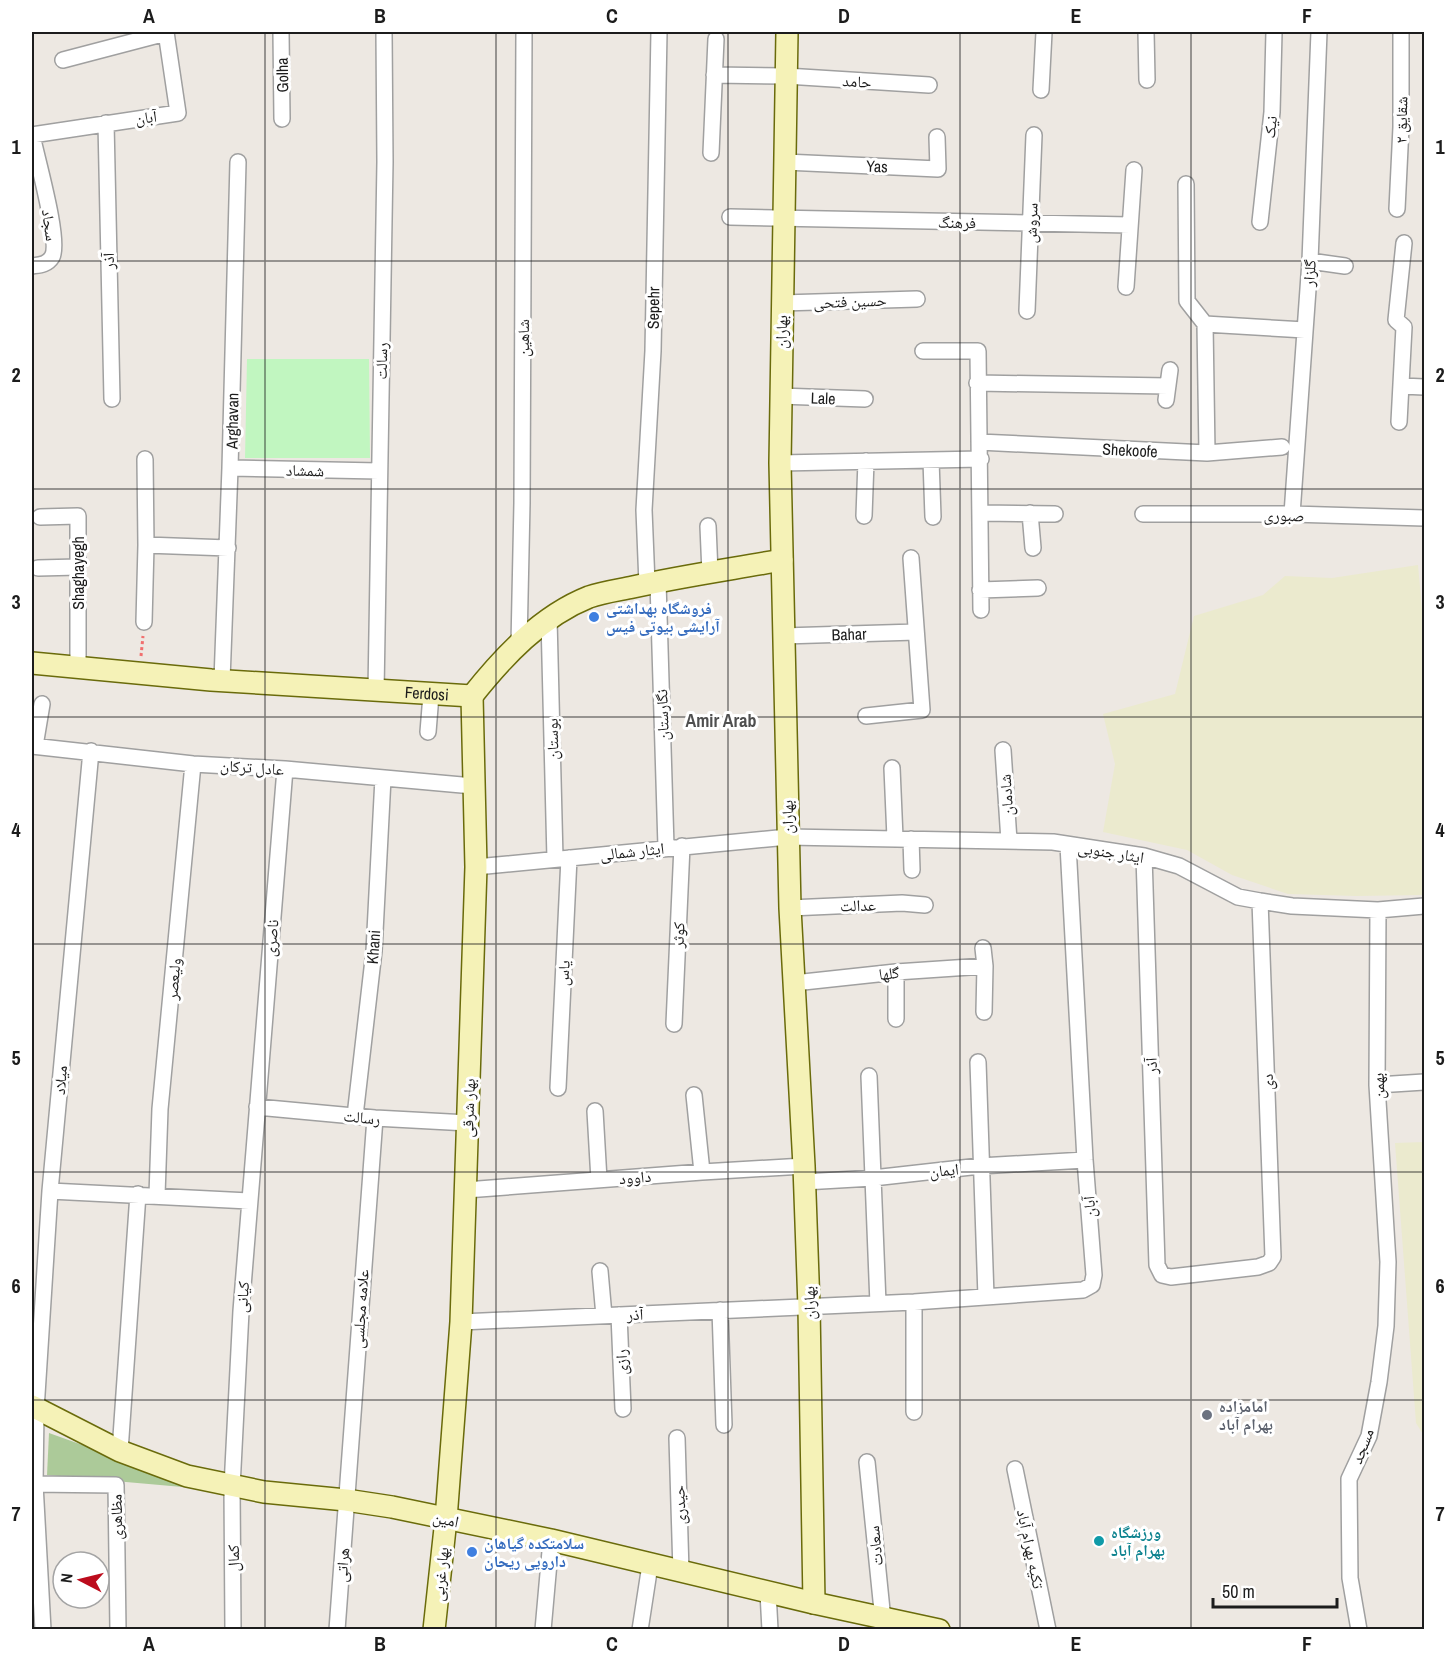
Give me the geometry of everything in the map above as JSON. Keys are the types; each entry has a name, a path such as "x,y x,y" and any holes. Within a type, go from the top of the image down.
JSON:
{"street":[{"path":"63,60 166,32"},
{"name":"آبان","path":"32,135 178,113 166,32"},
{"name":"Golha","path":"281,32 282,119"},
{"name":"رسالت","path":"376,691 385,162 384,32"},
{"name":"شاهین","path":"519,644 524,32"},
{"name":"Sepehr","path":"652,583 644,510 653,351 659,32"},
{"name":"بهاران","path":"787,32 780,463 790,908 809,1306 814,1603"},
{"path":"1041,90 1044,32"},
{"path":"1146,32 1147,81"},
{"name":"نیک","path":"1260,222 1272,112 1274,32"},
{"name":"گلزار","path":"1292,514 1310,261 1319,32"},
{"name":"شقایق ۲","path":"1397,209 1401,127 1401,32"},
{"path":"711,153 716,39"},
{"name":"حامد","path":"714,75 786,76 929,85"},
{"name":"آذر","path":"106,123 112,399"},
{"name":"سجاد","path":"32,135 54,237 53,256 46,264 32,266"},
{"name":"سروش","path":"1027,311 1034,135"},
{"name":"Yas","path":"785,162 938,169 937,137"},
{"name":"Arghavan","path":"222,680 228,548 238,162"},
{"path":"1126,287 1134,170"},
{"path":"1186,184 1187,302 1205,324 1208,453"},
{"name":"فرهنگ","path":"730,217 1130,225"},
{"path":"1400,422 1404,327 1396,320 1404,243"},
{"path":"1310,261 1345,266"},
{"name":"حسین فتحی","path":"782,303 918,299"},
{"path":"1205,324 1305,330"},
{"path":"923,351 978,351 981,610"},
{"path":"977,383 1168,385"},
{"path":"1402,386 1425,387"},
{"name":"Lale","path":"780,396 865,399"},
{"name":"Shekoofe","path":"979,442 1208,453 1282,447"},
{"path":"144,622 145,459"},
{"path":"780,463 981,459"},
{"path":"931,460 933,517"},
{"path":"864,516 866,461"},
{"name":"شمشاد","path":"230,468 379,471"},
{"path":"981,513 1055,513"},
{"path":"1030,513 1033,548"},
{"name":"صبوری","path":"1143,514 1292,514 1425,518"},
{"name":"Shaghayegh","path":"40,517 78,516 78,667"},
{"path":"708,526 710,573"},
{"path":"146,545 228,548"},
{"path":"866,716 921,710 911,558"},
{"name":"Ferdosi","path":"32,663 222,680 472,696 488,675 519,644 549,619 589,597 652,583 782,560"},
{"path":"38,568 78,567"},
{"name":"نگارستان","path":"652,583 666,847"},
{"path":"980,590 1038,588"},
{"name":"بوستان","path":"549,619 562,858"},
{"name":"Bahar","path":"783,636 916,632"},
{"path":"428,732 431,695"},
{"name":"بهار شرقی","path":"446,1519 461,1322 466,1190 476,867 472,696"},
{"path":"33,746 42,704"},
{"name":"عادل ترکان","path":"33,746 193,764 285,769 473,786"},
{"name":"شادمان","path":"1003,750 1009,841"},
{"name":"میلاد","path":"39,1627 33,1484 34,1408 50,1191 91,752"},
{"name":"ولیعصر","path":"157,1195 160,1109 193,764"},
{"path":"892,768 895,838"},
{"name":"ناصری","path":"257,1107 285,769"},
{"name":"Khani","path":"355,1116 374,951 383,778"},
{"name":"ایثار شمالی","path":"476,867 788,837"},
{"name":"ایثار جنوبی","path":"788,837 1009,841 1068,845 1144,856 1179,866 1238,897 1260,901 1292,906 1378,910 1425,906"},
{"path":"911,839 912,870"},
{"name":"آبان","path":"809,1306 914,1302 1083,1290 1092,1285 1094,1275 1085,1160 1068,845"},
{"name":"کوثر","path":"674,1024 682,846"},
{"name":"آذر","path":"1144,856 1157,1265 1162,1275 1171,1277 1258,1267 1269,1263"},
{"name":"یاس","path":"558,1088 562,858"},
{"name":"دی","path":"1260,901 1273,1257 1269,1263"},
{"name":"عدالت","path":"790,908 902,903 926,905"},
{"name":"بهمن","path":"1378,910 1377,1085 1388,1262"},
{"path":"983,948 984,1012"},
{"name":"گلها","path":"794,983 896,972 985,966"},
{"path":"896,972 896,1018"},
{"path":"978,1062 986,1297"},
{"path":"869,1076 878,1304"},
{"path":"1377,1085 1425,1082"},
{"path":"694,1095 702,1172"},
{"name":"رسالت","path":"257,1107 375,1118 468,1123"},
{"name":"کیانی","path":"232,1487 249,1201 257,1107"},
{"path":"595,1112 599,1180"},
{"name":"علامه مجلسی","path":"346,1500 375,1118"},
{"name":"ایمان","path":"804,1174 873,1178 980,1166 1085,1160"},
{"name":"داوود","path":"466,1190 702,1172 804,1174"},
{"path":"50,1191 249,1201"},
{"path":"120,1451 138,1194"},
{"name":"مسجد","path":"1359,1629 1350,1578 1349,1479 1369,1436 1379,1382 1386,1326 1388,1262"},
{"name":"رازی","path":"600,1271 611,1315 623,1409"},
{"path":"914,1302 914,1412"},
{"name":"آذر","path":"461,1322 809,1306"},
{"path":"720,1311 724,1425"},
{"name":"امین","path":"34,1408 120,1451 154,1465 232,1487 392,1507 551,1540 814,1603 883,1623 939,1629"},
{"name":"حیدری","path":"677,1438 681,1572"},
{"name":"سعادت","path":"867,1462 883,1623"},
{"name":"تکیه بهرام آباد","path":"1015,1469 1048,1629"},
{"name":"مظاهری","path":"33,1484 116,1485 118,1629"},
{"name":"کمال","path":"232,1487 233,1629"},
{"name":"هراتی","path":"337,1629 346,1500"},
{"name":"بهار غربی","path":"434,1629 446,1519"},
{"path":"543,1629 551,1540"},
{"path":"640,1629 650,1565"},
{"path":"768,1592 770,1629"}],"path":[{"path":"139,673 144,622"}],"green space":[{"path":"247,359 369,359 370,458 245,458"},
{"path":"1418,565 1424,632 1424,895 1288,894 1232,875 1187,850 1103,832 1115,764 1103,714 1175,694 1194,616 1263,595 1285,576 1332,578"},
{"path":"1424,1142 1424,1436 1416,1423 1395,1143"},
{"path":"49,1433 205,1489 47,1475"}],"place":[{"name":"فروشگاه بهداشتی آرایشی بیوتی فیس","path":"594,617"},
{"name":"امامزاده بهرام آباد","path":"1207,1415"},
{"name":"ورزشگاه بهرام آباد","path":"1099,1541"},
{"name":"سلامتکده گیاهان دارویی ریحان","path":"472,1552"}],"district":[{"name":"Amir Arab","path":"721,720"}]}
